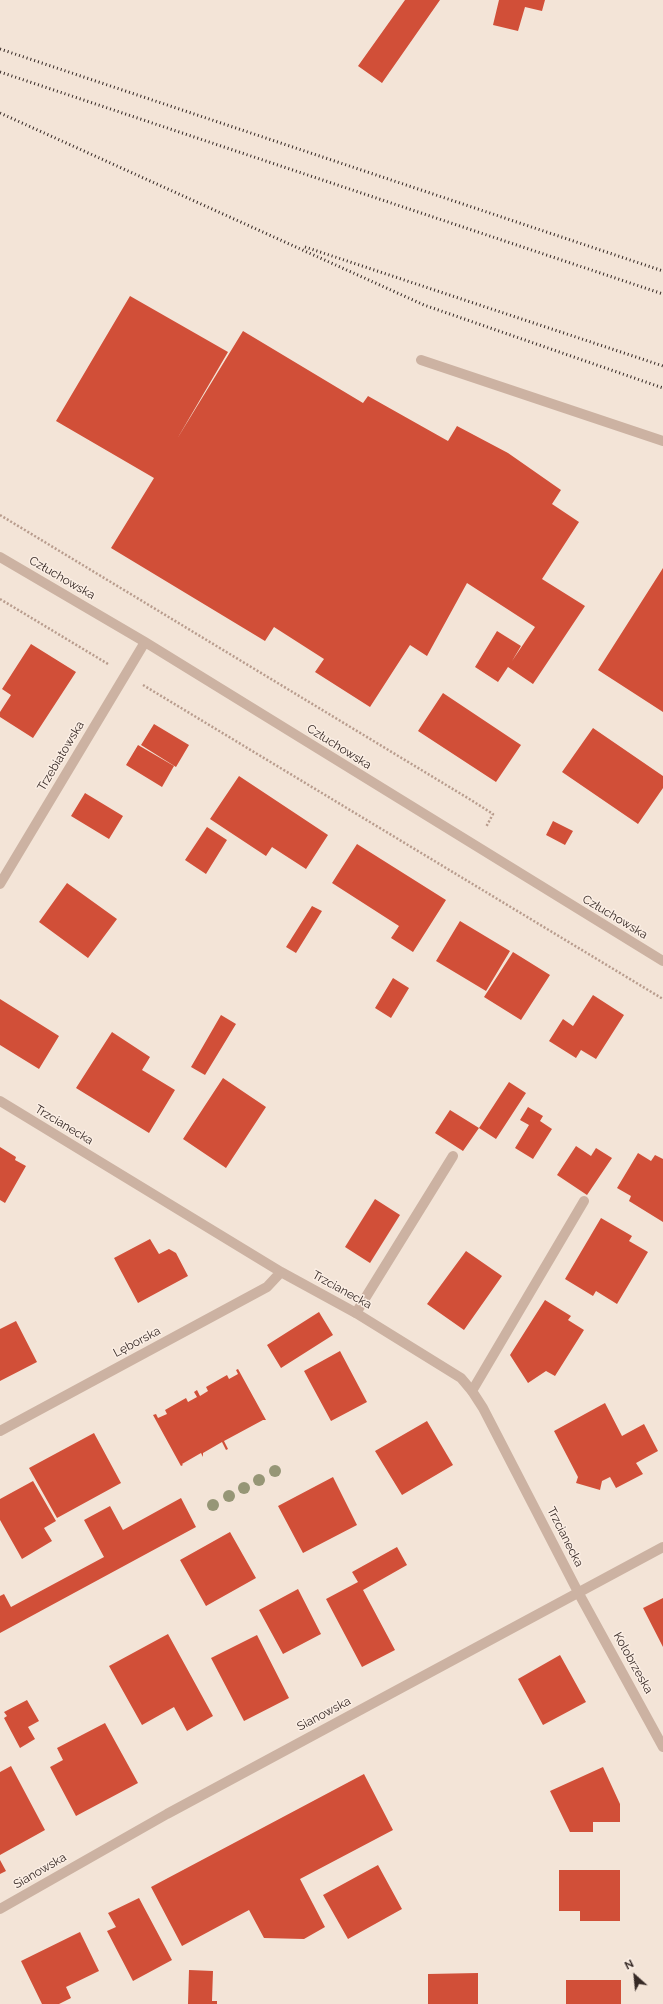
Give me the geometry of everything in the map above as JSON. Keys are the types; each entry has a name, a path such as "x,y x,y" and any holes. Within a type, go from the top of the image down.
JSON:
{"street":[{"path":"421,360 663,441"},
{"name":"Człuchowska","path":"0,557 144,642 475,847 663,961"},
{"name":"Trzebiatowska","path":"0,884 144,642"},
{"name":"Trzcianecka","path":"0,1101 281,1272 356,1312 461,1378 484,1408 578,1592"},
{"path":"356,1312 453,1156"},
{"path":"472,1391 584,1201"},
{"name":"Lęborska","path":"0,1431 267,1287 281,1272"},
{"name":"Sianowska","path":"0,1909 167,1814 663,1547"},
{"name":"Kołobrzeska","path":"578,1592 663,1747"}],"path":[{"path":"0,516 493,814 475,847"},
{"path":"0,600 663,999"}],"building":[{"path":"405,0 440,0 382,83 358,66"},
{"path":"499,0 545,0 542,11 525,7 518,31 493,25"},
{"path":"130,296 228,352 177,439 243,331 363,403 368,396 448,441 457,426 508,453 561,490 552,504 579,522 542,579 585,606 533,684 508,667 498,682 475,667 497,631 521,646 512,661 535,627 467,583 427,656 410,645 370,707 315,672 324,659 274,627 265,641 111,548 154,478 56,421"},
{"path":"663,568 663,712 598,670"},
{"path":"31,644 76,672 33,738 0,717 0,712 11,695 2,689"},
{"path":"443,693 521,745 496,782 418,731"},
{"path":"154,724 189,745 176,767 141,745"},
{"path":"593,728 663,776 663,788 638,824 562,772"},
{"path":"138,745 174,766 162,787 126,765"},
{"path":"239,776 328,835 306,869 272,847 266,856 210,819"},
{"path":"85,793 123,816 109,839 71,816"},
{"path":"553,821 573,831 565,845 546,835"},
{"path":"207,827 227,840 206,874 185,860"},
{"path":"357,844 446,900 413,952 391,938 399,926 332,883"},
{"path":"67,883 117,919 88,958 39,922"},
{"path":"312,906 322,911 296,953 286,947"},
{"path":"460,921 510,951 486,991 436,961"},
{"path":"513,952 550,975 521,1020 484,997"},
{"path":"393,978 409,988 391,1018 375,1008"},
{"path":"593,995 624,1015 596,1059 581,1050 576,1058 549,1041 563,1019 573,1026"},
{"path":"0,999 59,1036 39,1069 0,1045"},
{"path":"221,1015 236,1024 205,1075 191,1067"},
{"path":"112,1032 150,1057 142,1070 175,1090 149,1133 76,1088"},
{"path":"223,1078 266,1107 226,1168 183,1139"},
{"path":"509,1082 526,1093 496,1139 479,1128"},
{"path":"528,1107 543,1116 540,1121 552,1129 533,1159 515,1148 529,1125 520,1120"},
{"path":"450,1110 479,1128 463,1151 435,1133"},
{"path":"576,1146 591,1156 596,1148 612,1158 587,1195 557,1175"},
{"path":"0,1147 16,1157 15,1160 26,1166 5,1203 0,1200"},
{"path":"638,1153 651,1161 655,1155 663,1159 663,1222 629,1201 631,1196 617,1188"},
{"path":"375,1199 400,1215 370,1263 345,1247"},
{"path":"601,1218 632,1236 629,1241 648,1252 617,1304 596,1291 593,1296 565,1279"},
{"path":"150,1239 159,1254 169,1249 176,1253 188,1276 138,1303 114,1258"},
{"path":"466,1251 502,1276 464,1330 427,1304"},
{"path":"545,1300 571,1316 568,1320 584,1330 555,1376 546,1371 528,1383 510,1355"},
{"path":"319,1312 333,1335 281,1368 267,1345"},
{"path":"16,1321 37,1362 0,1381 0,1329"},
{"path":"340,1351 367,1402 331,1421 304,1371"},
{"path":"238,1369 266,1420 263,1420 224,1441 228,1449 226,1450 222,1442 203,1453 203,1457 201,1453 181,1466 153,1415 156,1414 158,1418 167,1414 165,1410 186,1398 188,1402 197,1397 194,1392 197,1390 200,1396 208,1391 206,1387 227,1375 229,1379 238,1374 236,1370"},
{"path":"605,1403 622,1436 644,1424 658,1451 636,1463 643,1474 616,1488 610,1477 602,1481 600,1490 576,1483 578,1477 554,1431"},
{"path":"427,1421 453,1465 402,1495 375,1451"},
{"path":"94,1433 121,1483 57,1518 29,1468"},
{"path":"333,1477 357,1525 303,1553 278,1506"},
{"path":"33,1481 56,1521 44,1528 52,1541 22,1559 0,1520 0,1499"},
{"path":"181,1498 196,1527 0,1633 0,1596 4,1594 11,1607 104,1557 84,1520 110,1506 123,1530"},
{"path":"230,1532 256,1578 206,1606 180,1560"},
{"path":"397,1547 407,1565 363,1590 395,1650 362,1667 326,1599 358,1582 352,1572"},
{"path":"298,1589 321,1634 283,1654 259,1610"},
{"path":"663,1598 663,1647 643,1608"},
{"path":"168,1634 213,1716 187,1731 174,1707 142,1725 109,1666"},
{"path":"257,1635 289,1698 244,1721 211,1658"},
{"path":"560,1655 586,1702 543,1725 518,1679"},
{"path":"27,1700 39,1721 28,1727 35,1739 20,1748 4,1718 7,1716 4,1712"},
{"path":"105,1723 138,1783 76,1816 50,1767 63,1760 57,1748"},
{"path":"11,1766 45,1830 0,1855 0,1772"},
{"path":"603,1767 620,1804 620,1822 593,1822 593,1832 570,1832 550,1791"},
{"path":"364,1774 393,1830 300,1879 325,1927 304,1939 264,1938 249,1910 182,1946 151,1887"},
{"path":"0,1860 6,1871 0,1874"},
{"path":"378,1865 402,1909 348,1939 323,1895"},
{"path":"559,1870 620,1870 620,1921 580,1921 580,1911 559,1911"},
{"path":"139,1898 172,1960 133,1981 107,1931 116,1927 108,1913"},
{"path":"80,1932 99,1971 66,1987 71,1998 59,2004 42,2004 21,1961"},
{"path":"189,1970 213,1971 212,2001 217,2001 217,2004 188,2004"},
{"path":"478,1973 478,2004 428,2004 428,1974"},
{"path":"566,1980 621,1980 621,2004 566,2004"}],"railway":[{"path":"0,49 663,271"},
{"path":"0,72 663,294"},
{"path":"0,113 424,305 663,388"},
{"path":"305,247 663,366"}]}
